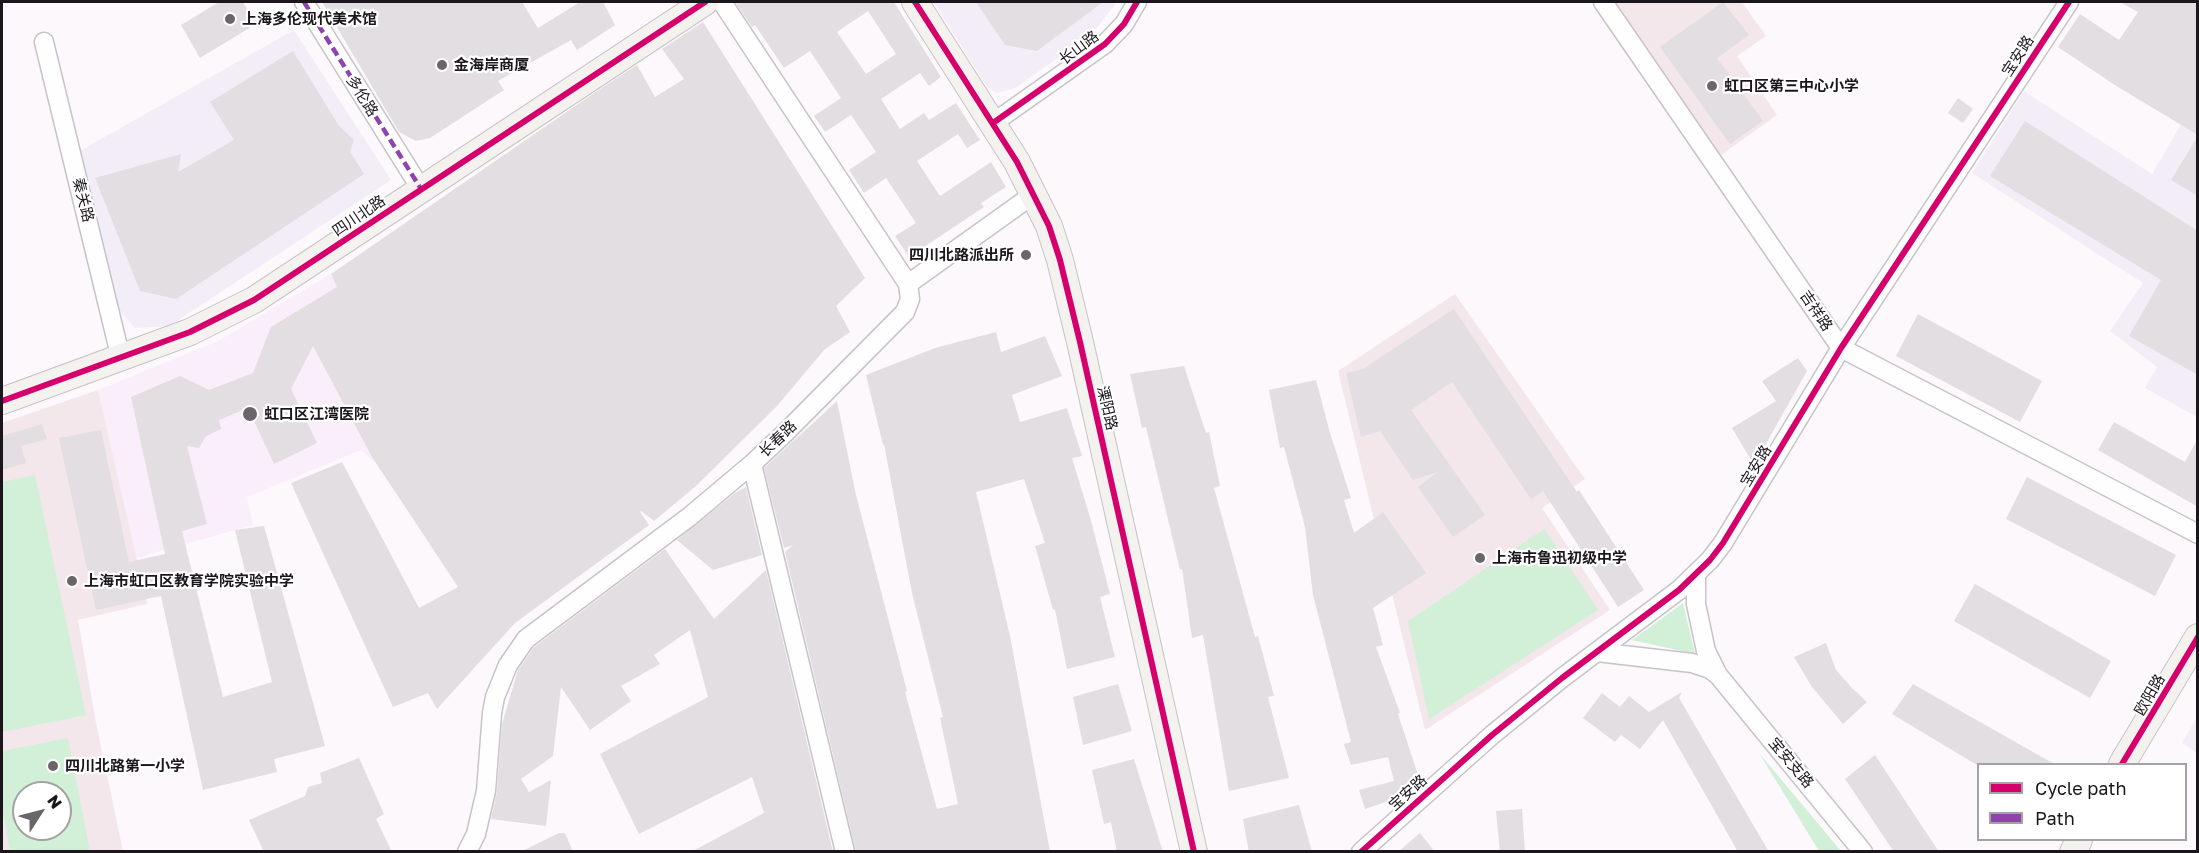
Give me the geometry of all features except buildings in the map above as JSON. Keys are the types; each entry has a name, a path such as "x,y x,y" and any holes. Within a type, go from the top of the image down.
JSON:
{"street":[{"name":"多伦路","path":"304,2 421,189"},
{"name":"四川北路","path":"2,401 190,332 254,300 705,2"},
{"path":"722,2 908,284 1034,194"},
{"name":"溧阳路","path":"915,2 993,123 1034,194 1049,226 1060,260 1080,342 1194,852"},
{"name":"长山路","path":"993,123 1105,44 1124,24 1137,2"},
{"name":"吉祥路","path":"1603,2 1841,348 2198,534"},
{"name":"宝安路","path":"1361,852 1492,735 1696,575 1723,543 1841,348 2069,2"},
{"name":"秦关路","path":"44,42 121,359"},
{"name":"长春路","path":"467,852 476,834 486,791 495,697 504,673 517,650 537,628 689,517 752,464 905,312 910,299 908,284"},
{"path":"752,464 845,852"},
{"name":"宝安支路","path":"1696,575 1696,604 1706,651 1718,675 1863,852"},
{"name":"欧阳路","path":"2123,763 2198,637"},
{"name":"宝安支路","path":"1597,652 1692,663 1710,669 1718,675"}],"shaded area":[{"path":"934,2 1117,2 1086,38 1015,88 997,93 987,87"},
{"name":"虹口区第三中心小学","path":"1611,2 1742,2 1766,36 1737,56 1777,115 1717,158"},
{"path":"294,30 391,180 169,326 135,328 116,307 78,152"},
{"path":"2024,91 2152,174 2197,97 2197,417 2145,388 2157,367 2110,331 2143,283 1972,173"},
{"name":"虹口区江湾医院","path":"331,274 409,438 374,462 361,450 247,497 253,525 136,558 98,390 218,341"},
{"name":"上海市鲁迅初级中学","path":"1455,294 1585,479 1542,508 1610,610 1425,730 1338,371"},
{"name":"上海市虹口区教育学院实验中学","path":"98,390 147,604 78,620 96,723 123,851 2,851 2,423"},
{"path":"2197,717 2197,753 2182,743"}],"green space":[{"path":"35,475 86,715 2,732 2,482"},
{"path":"1544,529 1598,610 1429,719 1408,621"},
{"path":"1683,603 1695,654 1632,640"},
{"path":"68,738 90,851 10,851 2,807 2,751"},
{"path":"1759,753 1841,851 1819,851"}],"marked path":[{"path":"304,2 421,189"}],"cycle path":[{"path":"2,401 190,332 254,300 705,2"},
{"path":"915,2 1017,162 1049,226 1060,260 1080,342 1194,852"},
{"path":"993,123 1105,44 1124,24 1137,2"},
{"path":"1361,852 1492,735 1562,678 1679,590 1710,560 1723,543 1841,348 2069,2"},
{"path":"2123,763 2198,637"}],"place":[{"name":"上海多伦现代美术馆","path":"230,19"},
{"name":"金海岸商厦","path":"442,65"},
{"name":"虹口区第三中心小学","path":"1712,86"},
{"name":"四川北路派出所","path":"1026,255"},
{"name":"虹口区江湾医院","path":"250,414"},
{"name":"上海市鲁迅初级中学","path":"1480,558"},
{"name":"上海市虹口区教育学院实验中学","path":"72,581"},
{"name":"四川北路第一小学","path":"53,766"}]}
